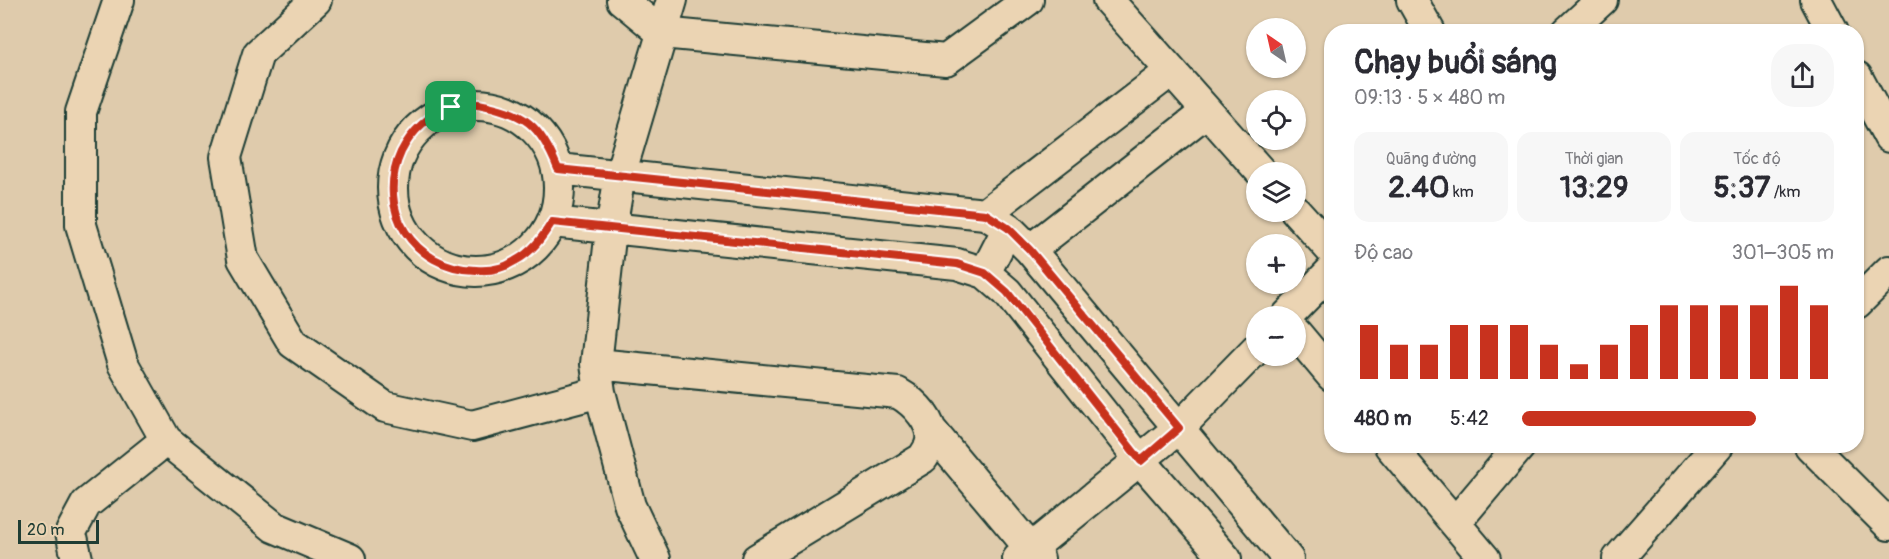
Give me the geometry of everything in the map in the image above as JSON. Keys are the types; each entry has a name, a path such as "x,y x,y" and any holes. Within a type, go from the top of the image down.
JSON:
{"street":[{"path":"119,0 81,112 81,225 123,364 166,440 274,527 350,559"},
{"path":"316,0 258,54 226,157 243,259 293,343 385,407 472,426 598,378 898,393 909,399 919,409 931,430 1029,556 1179,428 1246,359"},
{"path":"622,0 662,33 946,60 1028,0"},
{"path":"651,558 630,506 598,378 611,229 620,175 672,0"},
{"path":"1108,0 1252,162"},
{"path":"1412,0 1426,24"},
{"path":"1576,24 1602,0"},
{"path":"1816,0 1829,24"},
{"path":"985,273 997,221 1171,71"},
{"path":"1864,89 1889,137"},
{"path":"478,104 506,109 530,122 548,143 558,169 560,196 552,222 537,245 515,262 489,271 460,270 434,261 413,244 398,220 392,193 395,165 407,140 426,120 451,107 478,104"},
{"path":"1030,250 1206,112"},
{"path":"558,169 997,221 1030,250 1288,559"},
{"path":"552,222 957,264 985,273 1007,292 1141,461 1226,559"},
{"path":"1306,222 1324,242"},
{"path":"1864,296 1889,271"},
{"path":"1297,306 1324,278"},
{"path":"1306,345 1324,366"},
{"path":"757,559 923,458 931,444 931,430"},
{"path":"77,559 71,532 86,504 166,440"},
{"path":"1396,453 1485,559"},
{"path":"1455,523 1514,453"},
{"path":"1618,559 1711,453"},
{"path":"1817,453 1889,525"}],"route":[{"path":"478,104 506,109 530,122 548,143 558,169 986,214 1008,228 1030,250 1179,428 1141,461 1007,292 985,273 957,264 552,222 537,245 515,262 489,271 460,270 434,261 413,244 398,220 392,193 393,178 395,165 407,140 426,120 451,107 478,104"}]}
